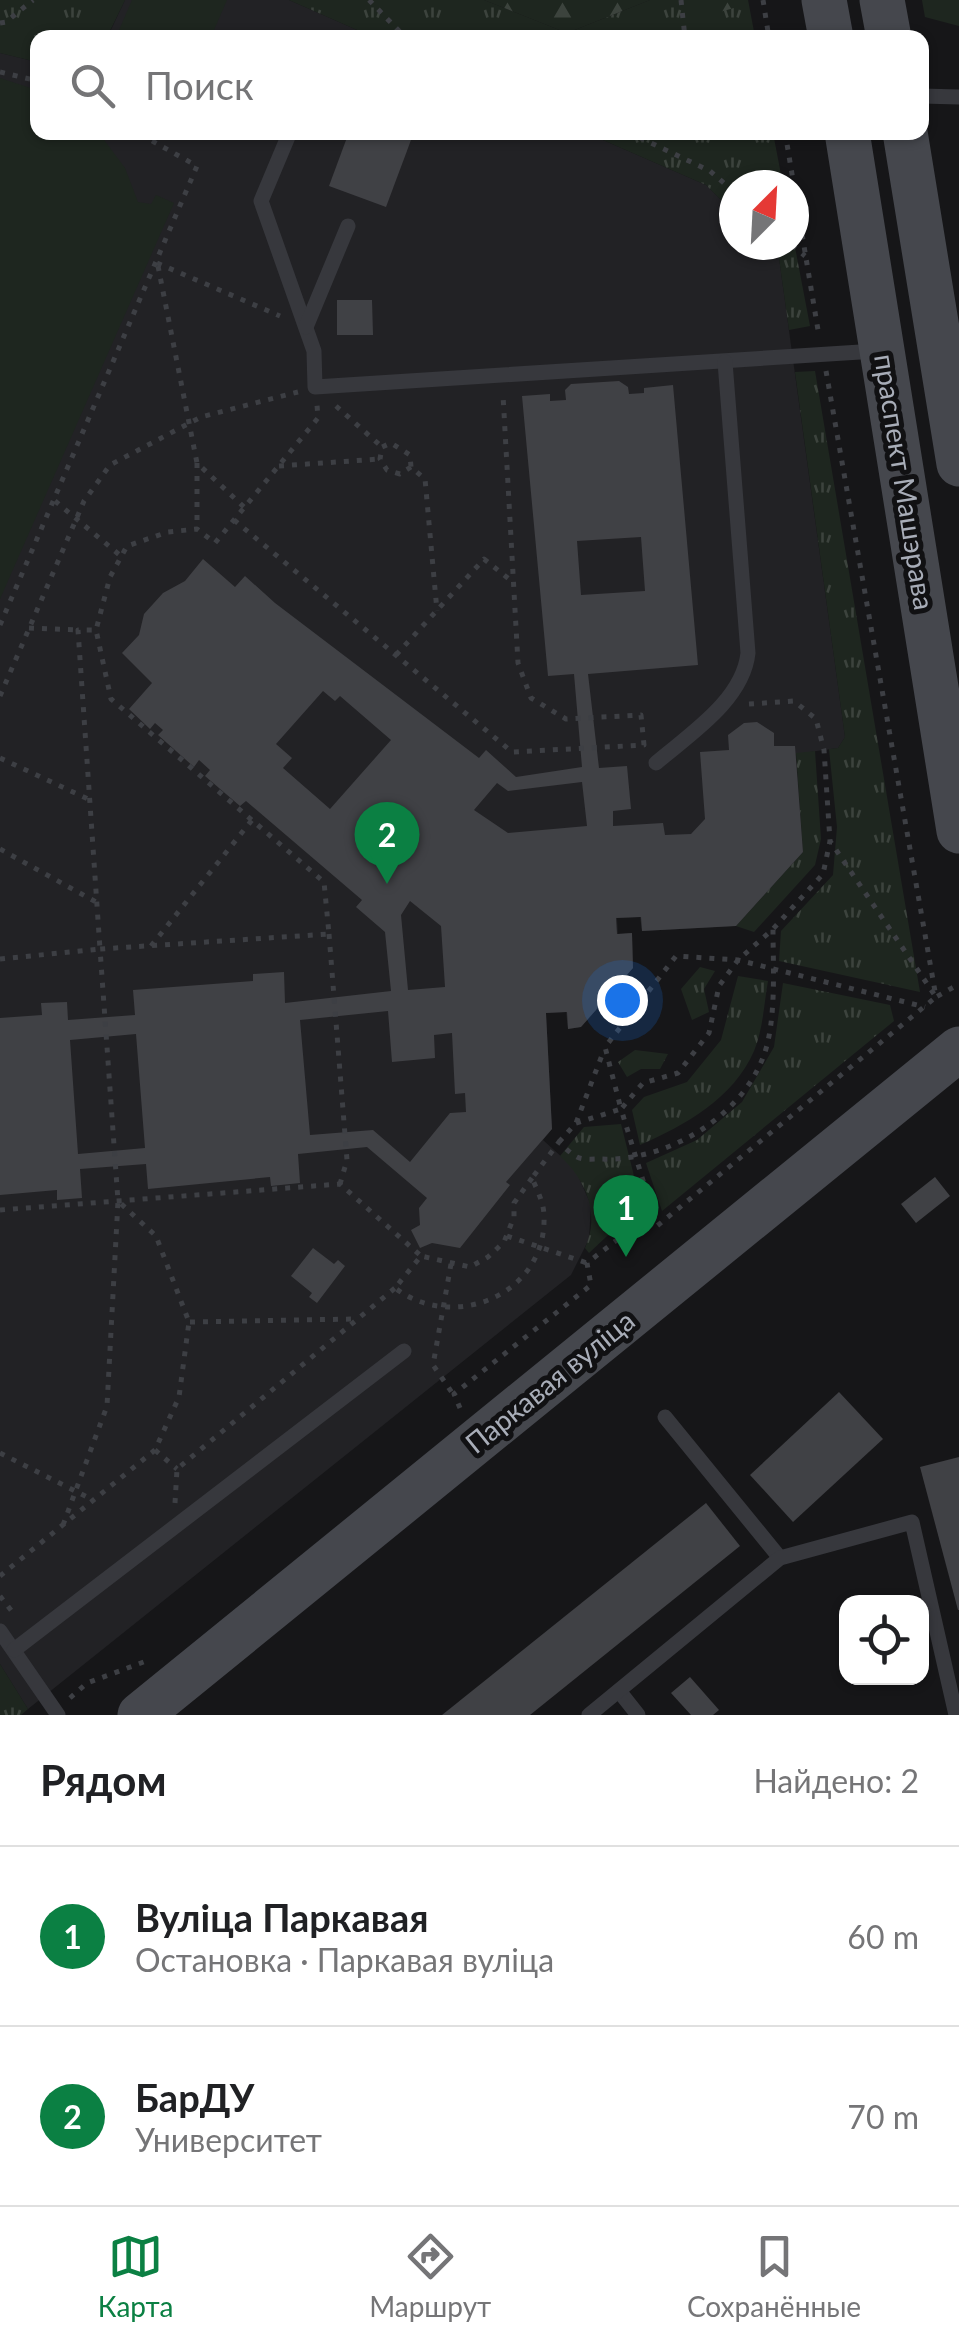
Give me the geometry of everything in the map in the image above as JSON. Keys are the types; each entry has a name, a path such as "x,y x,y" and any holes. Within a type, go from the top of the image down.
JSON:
{"main road":[{"path":"824,0 829,30"},
{"path":"882,0 888,30"},
{"name":"праспект Машэрава","path":"847,140 959,831"},
{"name":"праспект Машэрава","path":"907,140 949,342 959,464"},
{"name":"Паркавая вуліца","path":"140,1715 959,1049"}],"lane":[{"path":"929,96 959,97"},
{"path":"287,140 262,201 314,351 316,387 883,350"},
{"path":"306,327 348,226"},
{"path":"656,763 721,706 746,670 748,653 725,362"},
{"path":"14,1650 404,1351"},
{"path":"665,1417 780,1558"},
{"path":"589,1715 780,1558 912,1522 956,1715"},
{"path":"0,1631 57,1713"},
{"path":"619,1691 638,1715"}],"path":[{"path":"0,23 32,0"},
{"path":"369,0 398,30"},
{"path":"681,0 687,30"},
{"path":"763,0 768,30"},
{"path":"0,72 30,79"},
{"path":"0,624 197,166 150,140"},
{"path":"645,140 719,179"},
{"path":"786,140 791,170"},
{"path":"806,260 936,997"},
{"path":"157,263 306,327"},
{"path":"157,263 197,463 197,529"},
{"path":"234,520 512,752 644,745 641,715 566,720 530,698 518,664 502,376"},
{"path":"0,696 84,500 110,465 190,423 316,387"},
{"path":"316,387 382,446"},
{"path":"316,387 318,418 215,543 197,529 168,532 127,546 110,577 96,630 111,699 324,882 347,1160 340,1184"},
{"path":"382,446 391,443 402,448 410,455 411,467 425,479 437,611"},
{"path":"382,446 380,459 387,470 400,474 411,467"},
{"path":"278,466 380,459"},
{"path":"197,463 244,508"},
{"path":"54,501 122,557"},
{"path":"396,655 484,559 514,584"},
{"path":"29,628 96,630"},
{"path":"62,1525 108,1406 118,1201 78,630"},
{"path":"576,1123 621,1109 643,1083 678,1073 709,1033 719,986 738,960 773,930 823,874 830,841 824,750 816,718 794,701 721,706"},
{"path":"0,758 90,799"},
{"path":"151,946 252,820"},
{"path":"830,841 936,997"},
{"path":"0,849 96,902"},
{"path":"559,1142 578,1158 637,1158 682,1142 723,1112 763,1059 768,1038 773,930"},
{"path":"0,958 329,934"},
{"path":"0,1210 340,1184 420,1256 470,1267 488,1257 507,1236 514,1218 514,1203 576,1123 605,1047 676,956 738,960 925,1006"},
{"path":"605,1047 656,1226 936,997 959,984"},
{"path":"394,1288 424,1304 445,1308 469,1308 506,1291 520,1278 538,1248 544,1214 532,1178"},
{"path":"0,1576 154,1450 179,1397 189,1322 156,1236 118,1201"},
{"path":"587,1263 653,1212"},
{"path":"507,1236 587,1263"},
{"path":"175,1507 178,1469 394,1288 420,1256"},
{"path":"454,1394 591,1285 587,1263"},
{"path":"451,1264 433,1366 461,1410"},
{"path":"189,1322 357,1319"},
{"path":"154,1450 178,1469"},
{"path":"0,1454 94,1500"},
{"path":"0,1596 22,1625"},
{"path":"57,1713 87,1683 150,1660"}],"shaded area":[{"path":"125,0 289,0 357,30 111,30"},
{"path":"0,53 30,60 30,140 603,140 706,185 719,198 719,260 779,260 845,737 838,748 796,754 803,852 736,926 642,931 640,917 617,918 618,934 632,933 633,968 581,1027 568,1029 566,1012 546,1013 552,1129 543,1140 575,1169 591,1205 589,1239 571,1275 28,1709 0,1664"}],"green space":[{"path":"0,0 125,0 110,30 30,30 30,60 0,53"},
{"path":"132,0 227,0 214,30 119,30"},
{"path":"289,0 484,0 559,30 357,30"},
{"path":"484,0 650,0 575,30 559,30"},
{"path":"650,0 748,0 754,30 575,30"},
{"path":"692,0 740,0 741,6 695,19"},
{"path":"922,0 959,0 959,26 925,17"},
{"path":"0,78 30,88 30,140 104,140 125,168 138,202 151,204 156,195 174,203 0,599"},
{"path":"603,140 774,140 780,170 719,170 719,198 706,185"},
{"path":"779,260 797,260 810,326 789,330"},
{"path":"815,371 920,992 779,961 781,931 833,875 837,827 829,749 838,748 845,737 795,372"},
{"path":"815,751 821,839 815,865 754,932 736,926 803,852 796,753"},
{"path":"700,967 715,971 704,989 709,1012 692,1020 681,989"},
{"path":"738,976 768,981 759,1034 745,1068 721,1097 706,1108 640,1145 632,1110 644,1097 687,1082 721,1040"},
{"path":"783,983 890,1005 894,1021 662,1211 646,1163 697,1140 742,1102 774,1047"},
{"path":"635,1050 668,1054 660,1069 641,1069 627,1077 618,1062"},
{"path":"621,1124 641,1204 589,1253 585,1248 591,1223 588,1198 577,1175 560,1156 584,1127"},
{"path":"0,1664 28,1709 21,1715 0,1715"}],"building":[{"path":"346,140 411,140 386,207 329,186"},
{"path":"337,300 372,300 373,335 337,335"},
{"path":"619,381 628,387 629,394 673,385 698,665 588,674 599,768 627,766 631,809 613,811 613,826 663,823 665,835 691,834 705,819 700,752 729,750 728,735 744,723 757,722 774,733 774,746 795,746 803,852 736,926 642,931 641,917 616,918 617,934 632,933 633,968 581,1027 568,1029 567,1012 546,1013 552,1129 506,1182 510,1185 460,1248 432,1243 420,1248 411,1230 420,1225 419,1208 427,1198 367,1147 298,1154 300,1183 271,1186 270,1177 148,1189 146,1164 80,1169 82,1198 57,1200 57,1190 0,1195 0,1018 42,1015 41,1003 67,1002 68,1020 135,1015 133,990 253,981 253,974 284,972 285,1003 391,991 385,932 356,907 362,900 246,801 240,806 205,776 210,770 199,760 194,767 158,735 163,730 155,723 150,729 129,709 152,683 122,653 139,635 144,614 163,593 185,581 203,559 235,587 245,576 479,758 486,750 516,777 582,767 574,674 548,676 522,396 550,394 550,401 566,400 565,390 571,384","holes":["641,537 645,591 581,595 577,541","323,691 335,701 340,696 391,740 330,809 283,768 292,758 276,744","582,782 587,826 508,833 474,810 497,783 508,791","410,901 441,926 445,987 408,990 401,915","388,1011 392,1062 435,1058 434,1035 452,1033 455,1094 465,1093 466,1112 450,1113 410,1162 373,1130 310,1135 300,1020","136,1034 145,1148 78,1154 70,1040"]},
{"path":"935,1177 950,1196 916,1223 901,1204"},
{"path":"313,1248 334,1264 338,1260 345,1266 317,1303 309,1297 312,1293 291,1276"},
{"path":"839,1392 883,1439 793,1522 750,1475"},
{"path":"959,1457 959,1610 958,1610 920,1467"},
{"path":"706,1503 740,1546 530,1715 442,1715"},
{"path":"690,1677 719,1710 713,1715 691,1715 671,1693"}],"place":[{"name":"БарДУ","path":"387,884"},
{"name":"Вуліца Паркавая","path":"626,1257"}]}
